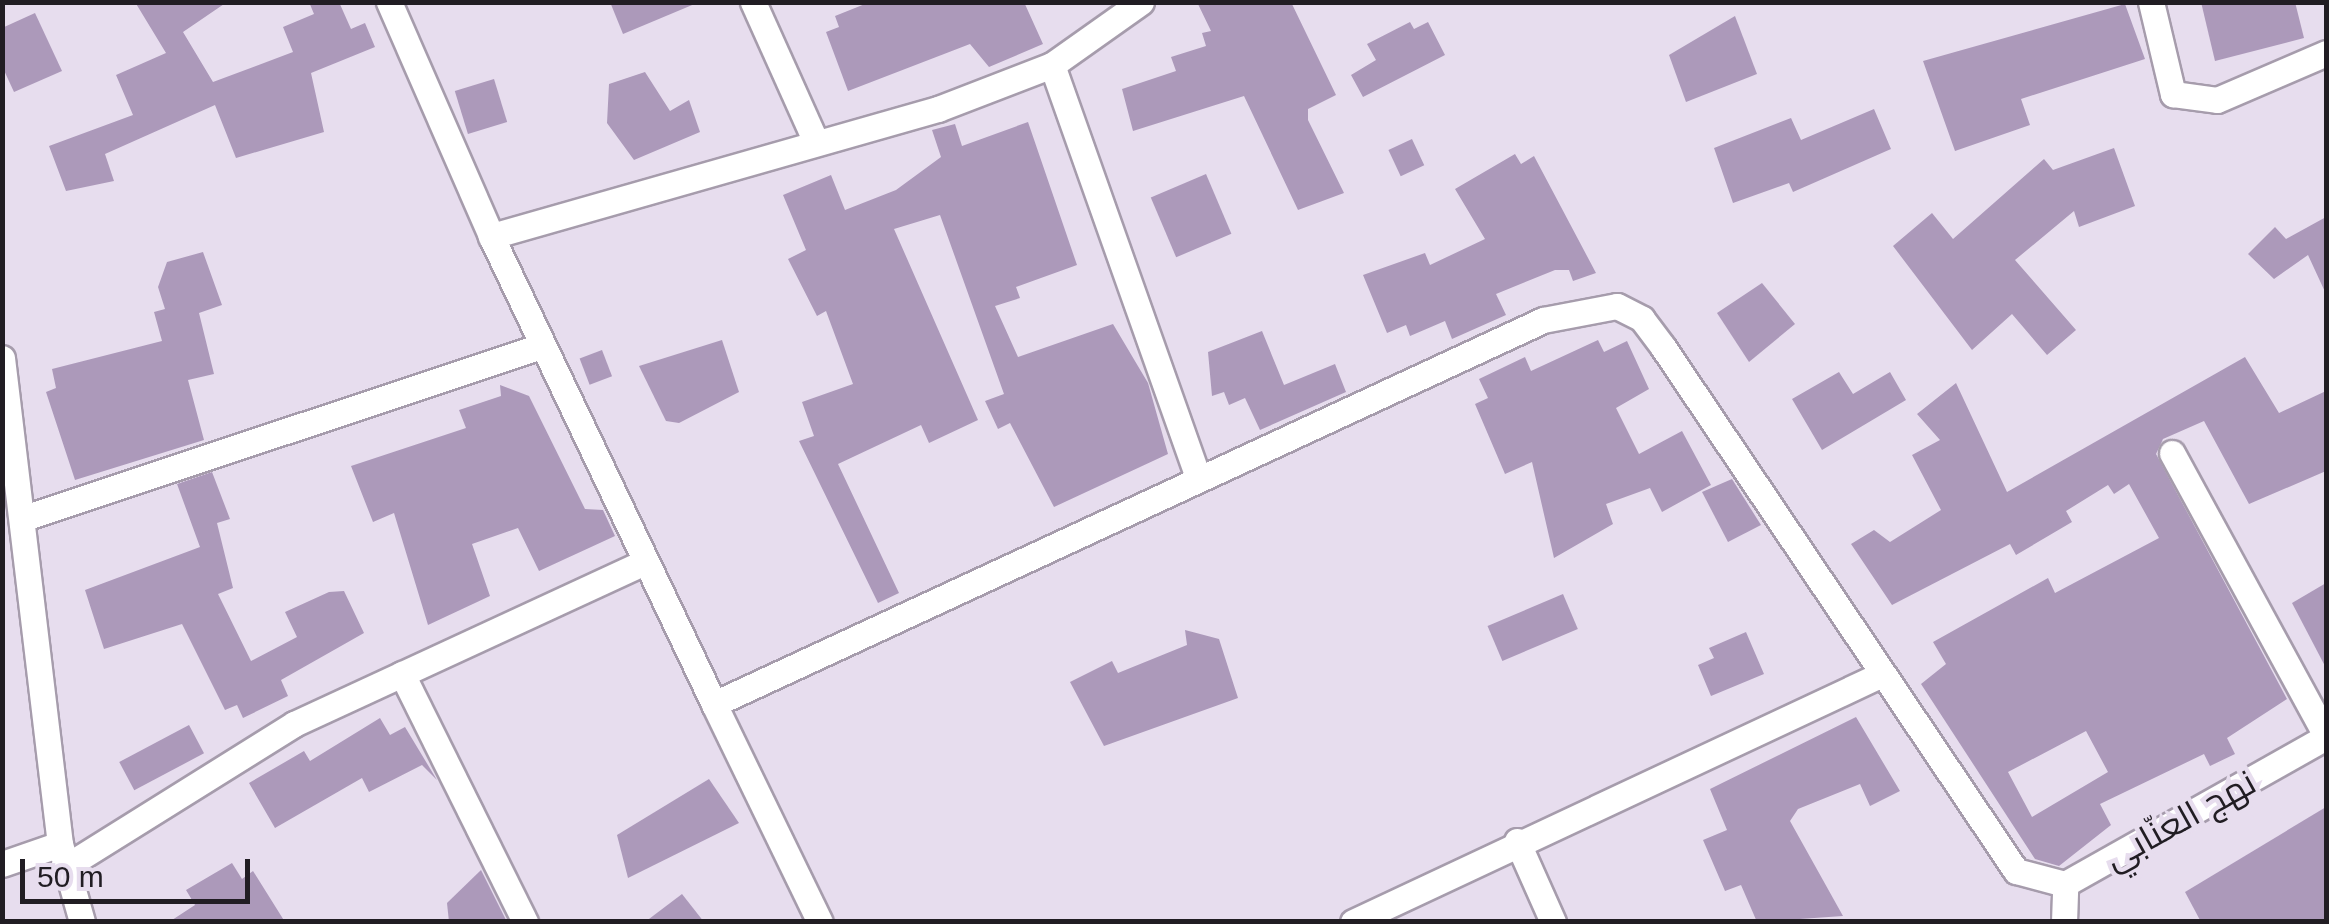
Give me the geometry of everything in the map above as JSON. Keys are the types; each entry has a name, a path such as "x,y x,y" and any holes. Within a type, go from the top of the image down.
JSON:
{"street":[{"path":"389,2 491,236 642,563 820,922"},
{"path":"754,2 816,142"},
{"path":"491,236 816,142 1052,65 1140,2"},
{"path":"2151,2 2172,94 2217,100 2326,54"},
{"path":"1052,65 1198,479"},
{"path":"714,704 1543,320 1616,306 1642,319 1663,347 1880,675 2016,871 2065,884"},
{"path":"27,517 541,346"},
{"path":"2,358 27,517 61,856 82,922"},
{"path":"2172,453 2326,736"},
{"path":"2,864 61,856 294,724 642,563"},
{"path":"402,674 525,922"},
{"path":"1353,922 1517,841 1880,675"},
{"name":"نهج العنّابي","path":"2064,922 2065,884 2326,736"},
{"path":"1517,841 1553,922"}],"building":[{"path":"135,2 227,2 183,32 213,82 293,52 283,27 314,14 309,2 339,2 351,29 365,23 375,47 311,73 324,132 236,158 215,105 105,154 114,181 66,191 49,146 133,115 116,75 166,53"},
{"path":"610,2 696,2 697,3 623,34"},
{"path":"870,2 1024,2 1043,44 989,67 970,44 848,91 826,32 839,27 835,16"},
{"path":"1197,2 1291,2 1336,95 1308,109 1308,120 1344,193 1298,210 1244,96 1133,131 1122,89 1176,71 1171,57 1206,46 1202,33 1211,31"},
{"path":"2201,2 2295,2 2304,38 2215,61"},
{"path":"2125,4 2145,59 2021,99 2030,125 1955,151 1923,61"},
{"path":"35,13 62,71 14,92 2,66 2,28"},
{"path":"1735,16 1757,74 1686,102 1669,55"},
{"path":"1410,22 1414,29 1428,22 1445,55 1363,97 1351,75 1376,60 1367,44"},
{"path":"645,72 670,111 689,100 700,132 634,160 607,123 609,84"},
{"path":"494,79 507,122 468,134 455,91"},
{"path":"1874,109 1891,149 1793,192 1789,183 1733,203 1714,148 1791,118 1801,140"},
{"path":"1028,122 1077,265 1016,287 1020,298 995,306 1018,357 1113,324 1148,383 1168,454 1054,507 1010,423 998,429 985,401 1004,394 940,215 894,229 978,420 929,443 921,425 838,464 899,593 878,603 799,441 814,436 802,402 853,384 826,311 817,316 788,259 806,250 783,195 831,175 845,210 896,190 941,157 932,130 955,124 962,146"},
{"path":"1412,139 1424,165 1401,176 1388,150"},
{"path":"2114,148 2135,206 2079,227 2074,211 2015,260 2076,330 2047,355 2012,314 1972,350 1893,246 1932,213 1953,239 2044,159 2053,170"},
{"path":"1515,154 1521,164 1534,156 1596,273 1573,281 1569,270 1555,270 1496,294 1506,315 1452,339 1445,321 1410,336 1406,325 1387,333 1363,275 1425,253 1430,265 1485,239 1455,189"},
{"path":"1206,174 1231,234 1176,257 1151,197"},
{"path":"2326,217 2326,294 2308,255 2274,279 2248,254 2275,227 2286,239"},
{"path":"203,252 222,305 199,313 214,374 188,380 204,440 75,480 46,392 56,388 52,369 162,341 154,312 165,309 158,287 167,262"},
{"path":"1762,283 1795,324 1749,362 1717,313"},
{"path":"1262,331 1284,385 1335,364 1346,392 1260,430 1245,398 1229,405 1224,392 1212,396 1208,352"},
{"path":"722,340 739,392 679,423 666,421 639,366"},
{"path":"1598,340 1604,352 1627,341 1649,389 1616,408 1639,454 1682,431 1711,485 1662,512 1650,488 1606,504 1613,524 1554,558 1532,462 1505,474 1475,404 1488,398 1479,379 1525,357 1531,371"},
{"path":"602,350 612,376 590,385 580,359"},
{"path":"2245,357 2279,413 2326,391 2326,471 2249,504 2204,421 2163,439 2156,454 2287,699 2227,738 2235,754 2210,766 2204,754 2100,804 2111,825 2059,866 2035,859 1921,684 1946,664 1933,642 2048,578 2055,593 2159,538 2129,484 2114,494 2108,485 2066,511 2072,522 2016,555 2010,544 1892,605 1851,544 1874,530 1890,542 1941,510 1912,455 1940,440 1917,414 1956,383 2007,492","holes":["2086,731 2108,772 2032,817 2008,772"]},
{"path":"1839,372 1853,394 1890,372 1906,400 1822,450 1792,399"},
{"path":"500,385 529,396 585,509 603,510 615,536 539,571 518,528 472,544 490,596 428,625 394,513 373,522 351,466 466,428 459,410 501,396"},
{"path":"212,472 230,519 217,523 233,588 218,594 251,661 297,637 285,612 329,592 344,591 364,633 281,680 288,696 243,718 237,705 225,710 182,624 104,649 85,590 200,547 177,484"},
{"path":"1732,479 1761,525 1728,542 1702,492"},
{"path":"2326,583 2326,668 2292,603"},
{"path":"1563,594 1578,629 1502,661 1488,626"},
{"path":"1185,630 1219,639 1238,698 1104,746 1070,682 1112,661 1118,673 1187,645"},
{"path":"1746,632 1764,674 1711,696 1698,665 1714,658 1709,648"},
{"path":"1856,717 1900,791 1870,806 1860,784 1798,809 1790,821 1843,916 1757,922 1741,885 1725,891 1703,840 1727,830 1710,789"},
{"path":"380,718 390,735 405,727 437,780 422,765 369,792 362,778 275,828 249,783 304,751 310,761"},
{"path":"189,725 204,753 134,790 119,762"},
{"path":"709,779 739,823 628,878 617,835"},
{"path":"2326,807 2326,922 2201,922 2185,892"},
{"path":"232,863 242,879 253,871 285,922 169,922 195,905 186,890"},
{"path":"481,870 507,922 449,922 447,903"},
{"path":"682,894 704,922 645,922"}]}
